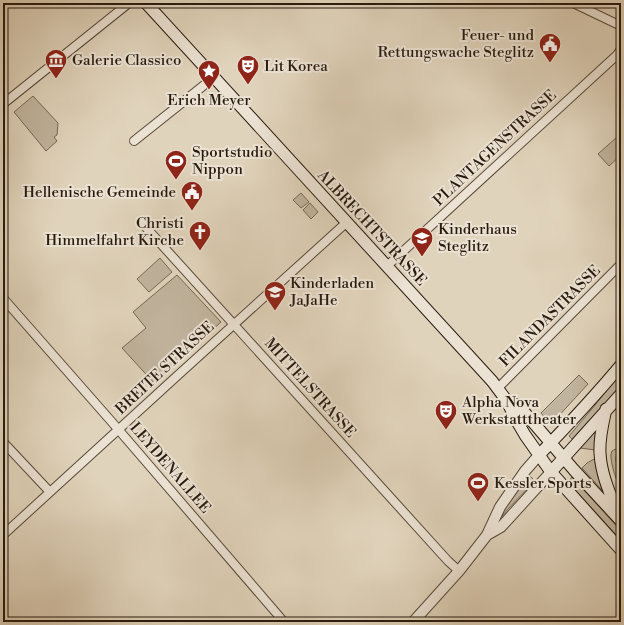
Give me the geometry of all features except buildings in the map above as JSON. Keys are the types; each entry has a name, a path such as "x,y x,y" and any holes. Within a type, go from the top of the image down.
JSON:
{"main road":[{"name":"ALBRECHTSTRASSE","path":"152,5 213,76 498,388 507,400 525,436 551,472 621,550"},
{"path":"539,455 601,389 621,365"},
{"path":"551,472 621,394"},
{"name":"ALBRECHTSTRASSE","path":"507,400 520,406 621,521"},
{"path":"606,409 600,446 601,461 608,487 621,521"}],"street":[{"path":"5,99 129,3"},
{"path":"573,3 621,26"},
{"name":"PLANTAGENSTRASSE","path":"387,266 621,50"},
{"path":"134,141 203,86 213,76"},
{"name":"BREITE STRASSE","path":"3,535 347,222"},
{"name":"MITTELSTRASSE","path":"142,223 448,561 459,571"},
{"name":"FILANDASTRASSE","path":"498,388 621,264"},
{"name":"LEYDENALLEE","path":"3,298 284,622"},
{"path":"3,442 50,492"},
{"path":"413,622 459,571 487,535 500,507 524,471 539,455"},
{"path":"487,535 501,527 551,472"}],"shaded area":[{"path":"33,96 58,123 57,135 54,137 57,141 46,151 14,112"},
{"path":"617,137 621,142 621,155 609,166 598,154"},
{"path":"301,193 309,202 301,208 293,200"},
{"path":"310,203 318,212 311,219 303,210"},
{"path":"160,258 172,272 149,292 137,279"},
{"path":"177,275 221,322 154,383 122,348 146,328 133,312"},
{"path":"621,373 621,385 572,439 569,436"},
{"path":"579,375 588,384 555,420 547,420 541,413"},
{"path":"595,431 595,450 580,448"},
{"path":"621,448 617,453 616,458 618,466 621,468 621,484 619,486 613,468 611,454 613,450"},
{"path":"596,458 603,489 602,490 582,468"},
{"path":"528,474 535,481 498,522 496,520"},
{"path":"572,477 621,531 621,540 568,482"}],"place":[{"name":"Feuer- und Rettungswache Steglitz","path":"550,64"},
{"name":"Galerie Classico","path":"56,80"},
{"name":"Lit Korea","path":"248,86"},
{"name":"Erich Meyer","path":"209,90"},
{"name":"Sportstudio Nippon","path":"176,180"},
{"name":"Hellenische Gemeinde","path":"192,212"},
{"name":"Christi Himmelfahrt Kirche","path":"200,252"},
{"name":"Kinderhaus Steglitz","path":"422,258"},
{"name":"Kinderladen JaJaHe","path":"275,312"},
{"name":"Alpha Nova Werkstatttheater","path":"446,430"},
{"name":"Kessler Sports","path":"478,502"}]}
